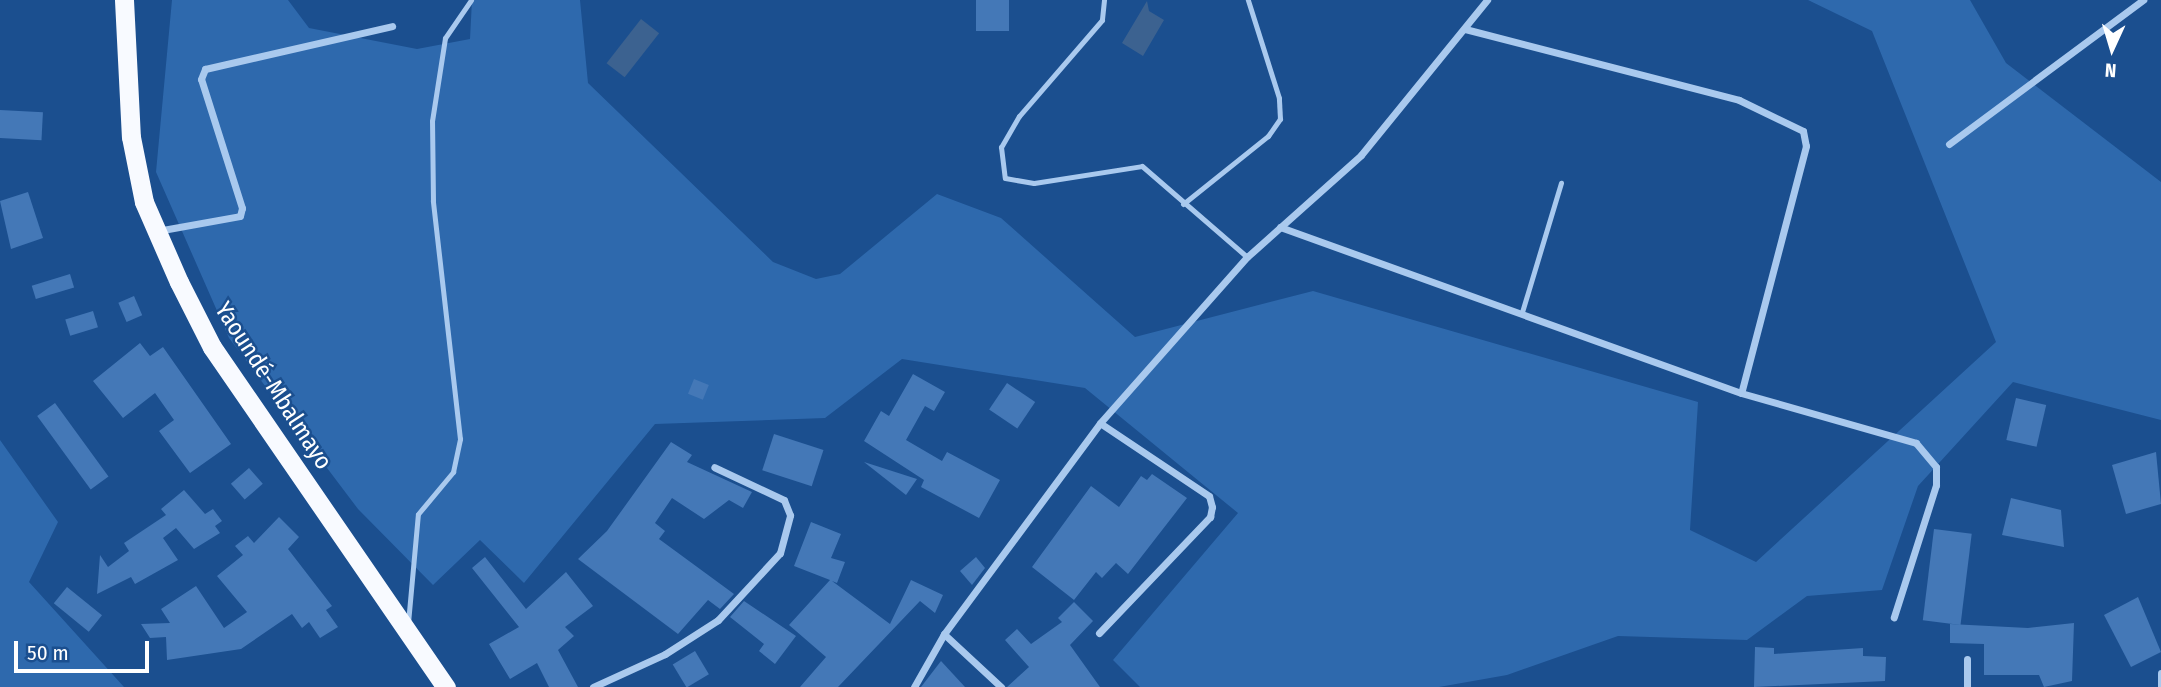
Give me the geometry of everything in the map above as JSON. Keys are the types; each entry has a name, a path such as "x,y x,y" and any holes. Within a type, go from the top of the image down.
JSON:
{"highway":[{"name":"Yaoundé-Mbalmayo","path":"124,0 131,137 157,232 212,346 408,626 446,687"}],"street":[{"path":"914,687 944,635 1100,423 1247,257 1362,155 1486,0"},
{"path":"1950,144 2143,0"},
{"path":"157,232 240,216 243,208 201,79 205,69 392,26"},
{"path":"1465,29 1739,100 1803,131 1806,146 1741,393"},
{"path":"1280,227 1741,393 1916,443 1928,455 1936,485 1894,617"},
{"path":"1099,633 1210,517 1212,507 1209,496 1100,423"},
{"path":"593,687 665,654 718,620 780,553 790,515 784,500 714,467"},
{"path":"944,635 1002,687"},
{"path":"1967,659 1967,687"},
{"path":"2161,673 2161,687"}],"lane":[{"path":"408,626 414,530 418,514 453,472 460,439 433,201 432,121 445,38 471,0"},
{"path":"1104,0 1102,20 1019,116 998,161 1005,177 1022,184 1142,166 1247,257"},
{"path":"1183,204 1268,136 1280,119 1279,98 1248,0"},
{"path":"1522,312 1561,183"}],"shaded area":[{"path":"172,0 288,0 309,28 417,49 470,39 472,0 580,0 588,83 773,262 816,279 840,274 937,194 1001,218 1135,337 1313,291 1698,402 1690,530 1756,562 1996,342 1872,31 1808,0 1970,0 2006,63 2161,182 2161,420 2013,382 1918,486 1882,590 1807,596 1747,640 1618,636 1507,675 1439,687 1140,687 1113,660 1238,513 1085,388 902,359 825,418 655,424 524,583 480,540 433,585 358,509 229,338 156,172"},
{"path":"1147,1 1149,11 1164,20 1143,56 1122,43"},
{"path":"641,19 659,33 625,77 607,63"},
{"path":"0,440 58,522 29,582 124,687 0,687"}],"building":[{"path":"976,0 1009,0 1009,31 976,31"},
{"path":"0,110 43,112 41,140 0,138"},
{"path":"28,192 43,238 11,249 0,201"},
{"path":"70,274 74,287 36,299 32,286"},
{"path":"134,296 142,315 127,322 118,303"},
{"path":"93,311 98,327 70,336 65,319"},
{"path":"140,343 150,356 163,347 231,444 190,473 159,431 174,420 155,393 123,418 93,381"},
{"path":"913,374 945,392 934,411 925,406 906,440 942,461 947,452 1000,480 979,518 921,487 924,480 864,441 881,411 889,416"},
{"path":"694,379 709,385 703,400 688,394"},
{"path":"1007,383 1035,402 1017,429 989,410"},
{"path":"2016,398 2046,405 2037,447 2006,440"},
{"path":"55,403 108,477 91,490 37,416"},
{"path":"774,434 823,450 812,486 762,470"},
{"path":"671,442 692,455 687,462 752,492 743,508 729,500 704,519 672,498 655,523 665,531 659,539 734,594 720,609 708,600 678,634 578,559 607,531"},
{"path":"2156,452 2161,504 2126,514 2112,465"},
{"path":"864,462 917,479 906,495"},
{"path":"249,468 263,484 245,500 231,484"},
{"path":"1152,474 1187,498 1128,574 1116,563 1102,578 1096,572 1074,600 1032,567 1091,486 1119,507 1141,476 1147,480"},
{"path":"184,490 205,514 213,509 222,521 215,526 220,533 194,549 176,528 163,538 178,560 135,584 131,577 97,594 100,555 108,567 129,551 124,543 166,515 161,509"},
{"path":"2011,498 2061,510 2064,547 2002,535"},
{"path":"279,517 299,537 288,549 332,606 326,610 338,627 320,638 309,622 302,628 292,614 241,649 167,660 166,637 150,638 141,624 170,623 161,609 196,586 224,628 247,612 217,576 243,555 235,546 248,536 254,543"},
{"path":"811,522 841,534 831,558 845,562 837,583 832,581 890,624 911,580 943,595 935,613 920,601 838,687 800,687 826,657 789,625 830,580 794,566"},
{"path":"1934,529 1972,534 1961,625 1923,620"},
{"path":"485,557 526,609 566,572 593,606 565,627 574,636 558,650 578,687 549,687 537,663 510,679 489,644 519,627 472,568"},
{"path":"976,557 985,568 972,585 960,571"},
{"path":"67,587 102,615 89,632 54,603"},
{"path":"2138,597 2161,652 2131,667 2104,615"},
{"path":"744,601 796,636 775,664 759,651 764,644 730,617"},
{"path":"1074,602 1093,621 1070,645 1100,687 1007,687 1029,667 1005,640 1017,629 1031,644 1062,622 1058,618"},
{"path":"2074,623 2072,681 2044,687 2039,675 1984,675 1984,644 1950,643 1950,624 2028,628"},
{"path":"1755,647 1774,648 1774,654 1863,648 1863,656 1886,657 1885,681 1754,687"},
{"path":"695,651 709,674 686,687 673,664"},
{"path":"941,661 965,687 921,687"}]}
